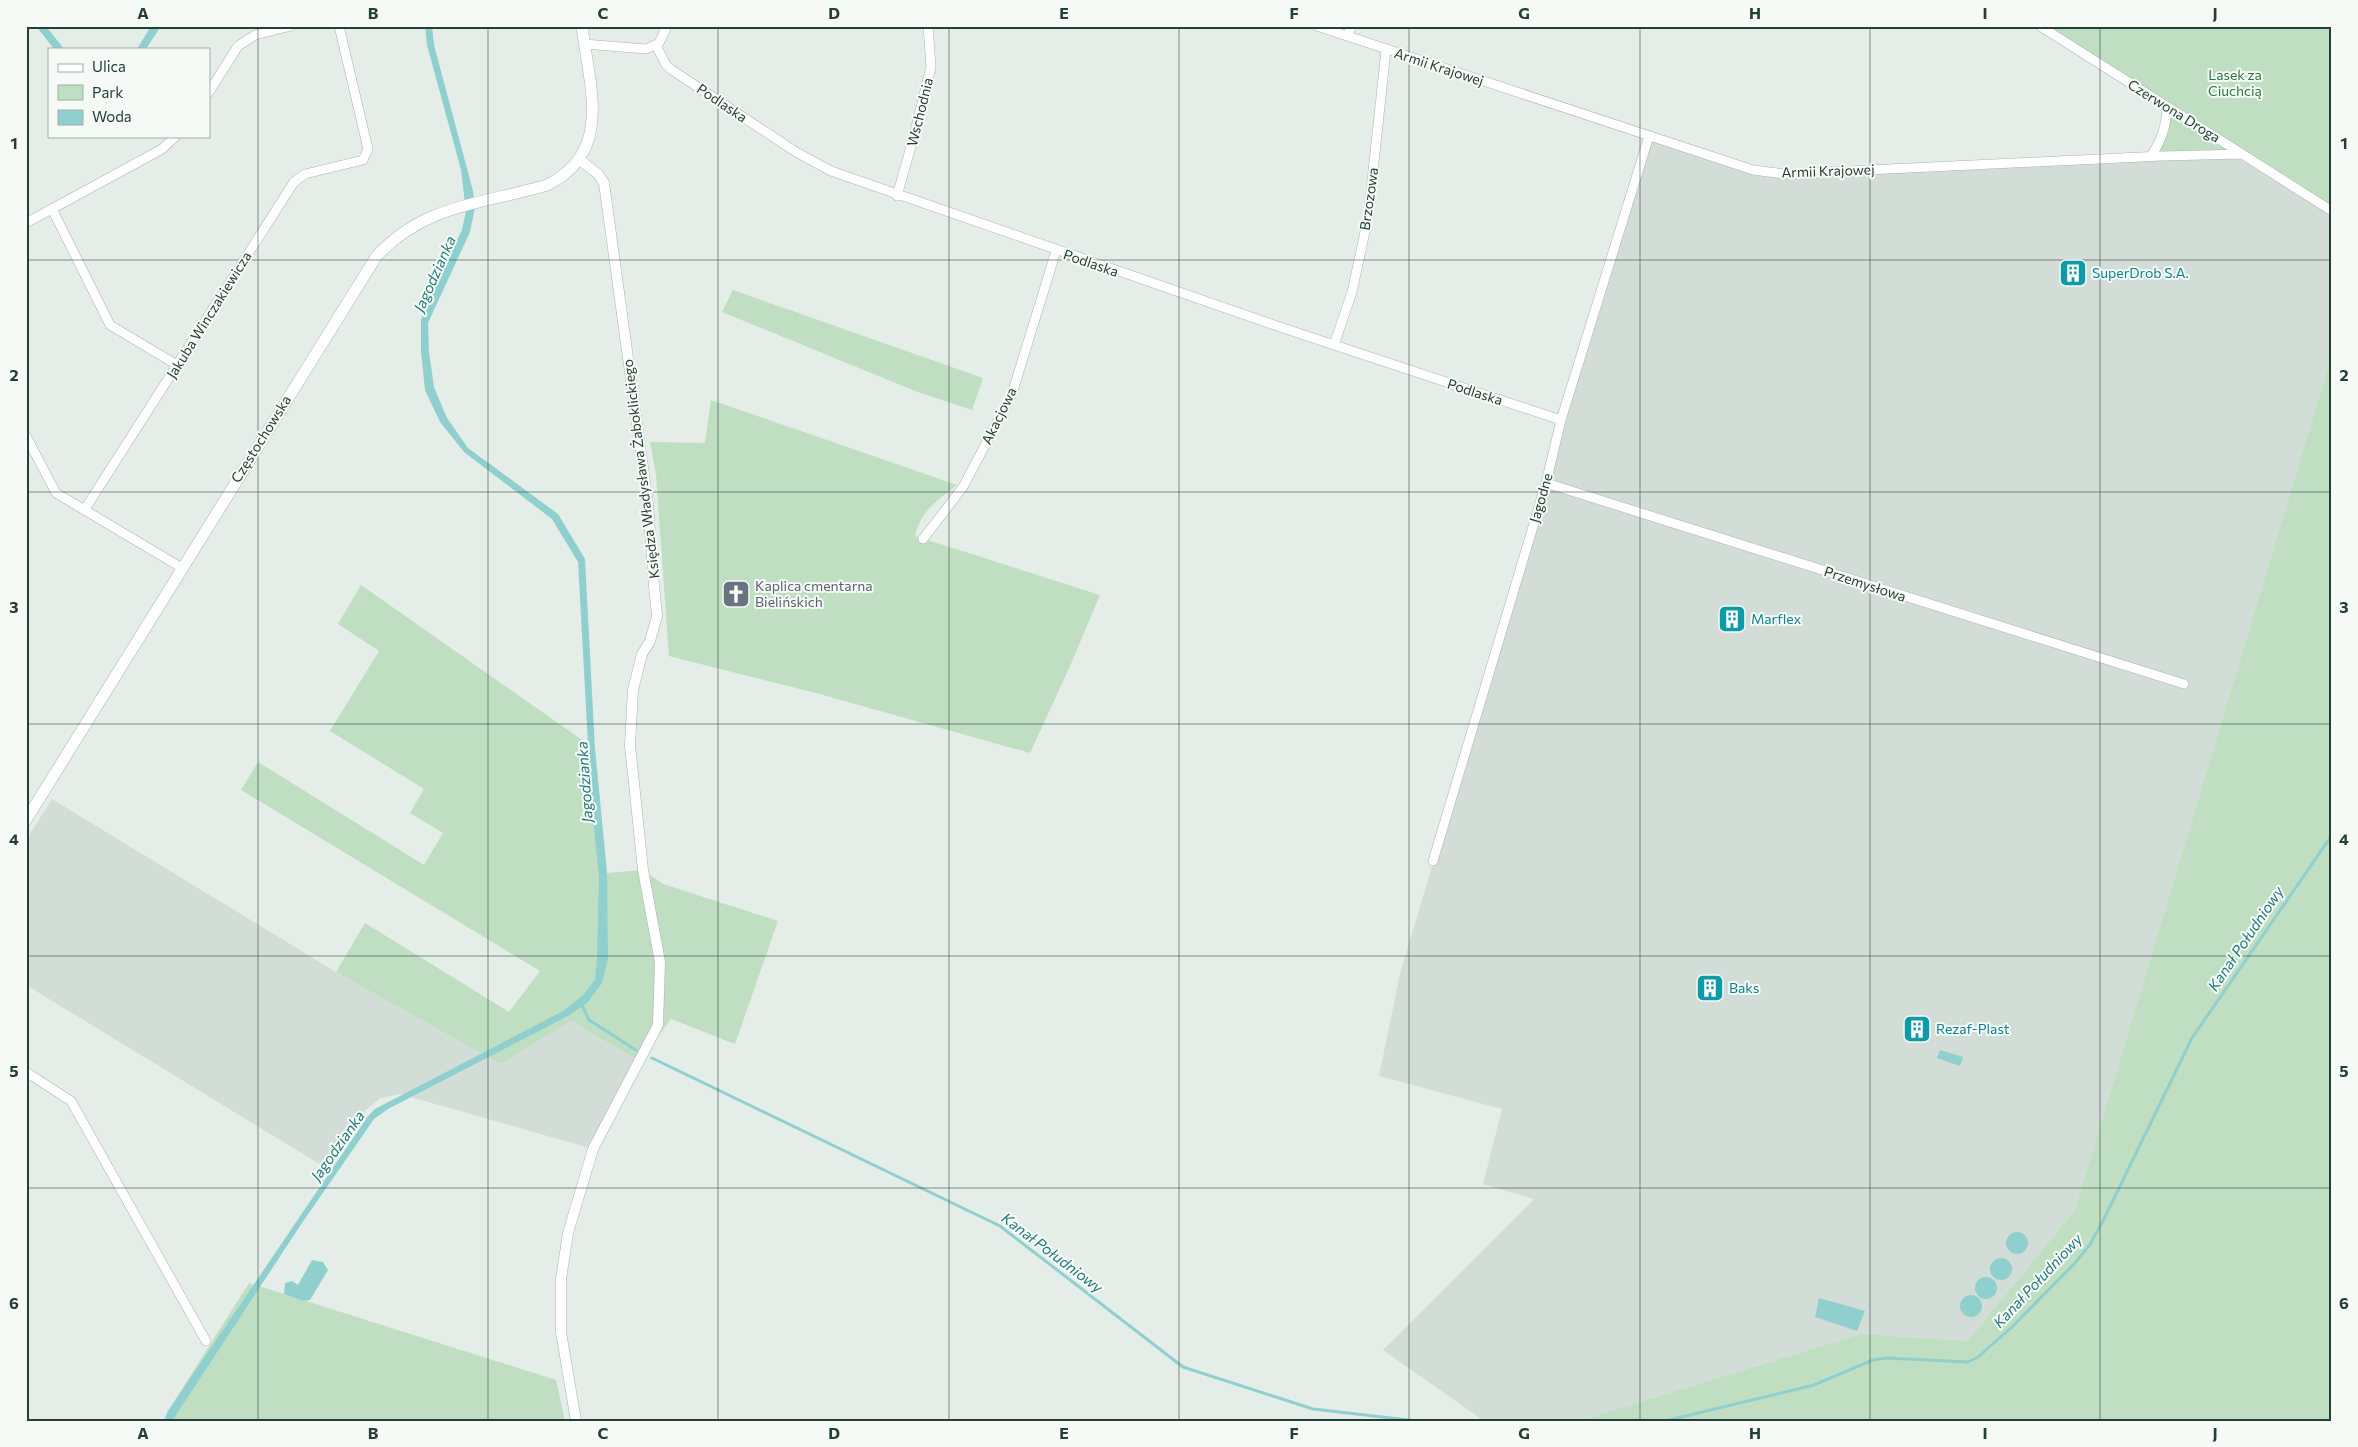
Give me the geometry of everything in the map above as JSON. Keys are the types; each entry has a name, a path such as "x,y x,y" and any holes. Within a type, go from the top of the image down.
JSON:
{"main road":[{"path":"580,160 589,142 592,118 582,26"},
{"name":"Częstochowska","path":"26,820 369,266 391,240 409,227 451,208 547,185 560,178 580,160"}],"street":[{"path":"210,90 238,46 255,34 291,26"},
{"name":"Jakuba Winczakiewicza","path":"85,509 294,182 305,174 362,160 368,150 339,26"},
{"path":"584,44 640,49 656,45 663,38 668,26"},
{"name":"Wschodnia","path":"897,196 931,67 928,26"},
{"name":"Armii Krajowej","path":"1317,26 1753,170 1785,174 2151,156 2242,154"},
{"path":"1347,36 1352,26"},
{"name":"Czerwona Droga","path":"2040,26 2332,211"},
{"name":"Podlaska","path":"656,45 666,65 672,70 796,152 831,172 897,196 1014,234 1056,251 1561,420"},
{"name":"Brzozowa","path":"1334,345 1352,292 1368,218 1386,50"},
{"path":"2151,156 2159,143 2166,124 2167,107"},
{"name":"Jagodne","path":"1433,861 1546,482 1561,420 1649,136"},
{"path":"26,223 162,150 174,138"},
{"name":"Księdza Władysława Żaboklickiego","path":"576,1421 561,1332 561,1279 568,1233 593,1148 658,1025 660,962 643,870 630,745 633,690 642,654 650,641 656,616 648,504 604,183 598,174 580,160"},
{"path":"52,209 110,325 177,365"},
{"name":"Akacjowa","path":"923,539 963,487 1012,394 1056,251"},
{"path":"26,436 56,493 182,568"},
{"name":"Przemysłowa","path":"1546,482 2184,684"},
{"path":"26,1072 71,1101 206,1341"}],"shaded area":[{"path":"1649,136 1753,170 1785,174 2242,154 2332,211 2332,354 2075,1210 1968,1341 1861,1334 1578,1421 1484,1421 1383,1350 1534,1199 1483,1184 1502,1109 1379,1076 1400,974"},
{"path":"52,799 336,972 500,1064 571,1021 639,1061 593,1149 400,1094 381,1098 361,1114 326,1168 26,985 26,840"}],"green space":[{"name":"Lasek za Ciuchcią","path":"2040,26 2332,26 2332,211 2242,154 2151,156 2167,107"},
{"path":"733,290 983,378 972,410 915,391 722,312"},
{"path":"2332,354 2332,1421 1578,1421 1861,1334 1968,1341 2075,1210"},
{"path":"711,400 957,485 937,501 921,519 915,536 1100,595 1030,753 816,693 669,656 656,474 650,442 705,443"},
{"path":"361,585 595,749 607,873 643,870 663,884 778,921 735,1044 671,1019 639,1061 571,1021 500,1064 336,972 365,923 509,1012 540,971 241,790 258,762 424,865 443,833 410,813 424,789 330,731 379,651 338,624"},
{"path":"249,1283 556,1380 565,1421 164,1421 168,1411"}],"water":[{"path":"36,26 46,26 63,48 53,48"},
{"path":"151,26 161,26 147,48 138,48"},
{"path":"425,26 432,26 434,45 473,191 475,208 470,232 428,323 429,352 434,387 447,418 468,448 558,514 585,559 595,749 607,873 608,959 602,983 588,1002 568,1016 388,1109 374,1119 300,1226 172,1421 164,1421 168,1411 368,1116 375,1109 563,1011 583,995 595,980 599,876 591,799 578,562 552,519 464,452 440,422 425,390 421,352 421,320 429,296 462,230 466,211 461,170 427,45"},
{"path":"1940,1050 1963,1057 1960,1066 1937,1058"},
{"path":"2013,1232 2021,1232 2028,1239 2028,1247 2021,1254 2013,1254 2006,1247 2006,1239"},
{"path":"1997,1258 2005,1258 2012,1265 2012,1273 2005,1280 1997,1280 1990,1273 1990,1265"},
{"path":"312,1260 323,1262 328,1270 310,1300 304,1301 284,1294 285,1283 292,1281 298,1285"},
{"path":"1986,1277 1994,1280 1997,1288 1994,1296 1986,1299 1978,1296 1975,1288 1978,1280"},
{"path":"1967,1295 1975,1295 1982,1302 1982,1310 1975,1317 1967,1317 1960,1310 1960,1302"},
{"path":"1819,1298 1865,1311 1857,1331 1815,1317"}],"waterway":[{"name":"Kanał Południowy","path":"1665,1421 1814,1385 1873,1360 1886,1358 1968,1362 1978,1357 2012,1327 2074,1264 2089,1246 2192,1038 2332,835"},
{"name":"Kanał Południowy","path":"581,1003 589,1020 636,1050"},
{"name":"Kanał Południowy","path":"652,1058 1000,1226 1183,1367 1313,1409 1417,1421"}],"place":[{"name":"SuperDrob S.A.","path":"2073,273"},
{"name":"Kaplica cmentarna Bielińskich","path":"736,594"},
{"name":"Marflex","path":"1732,619"},
{"name":"Baks","path":"1710,988"},
{"name":"Rezaf-Plast","path":"1917,1029"}],"water label":[{"name":"Jagodzianka","path":"435,274"},
{"name":"Jagodzianka","path":"585,782"},
{"name":"Jagodzianka","path":"338,1146"}]}
